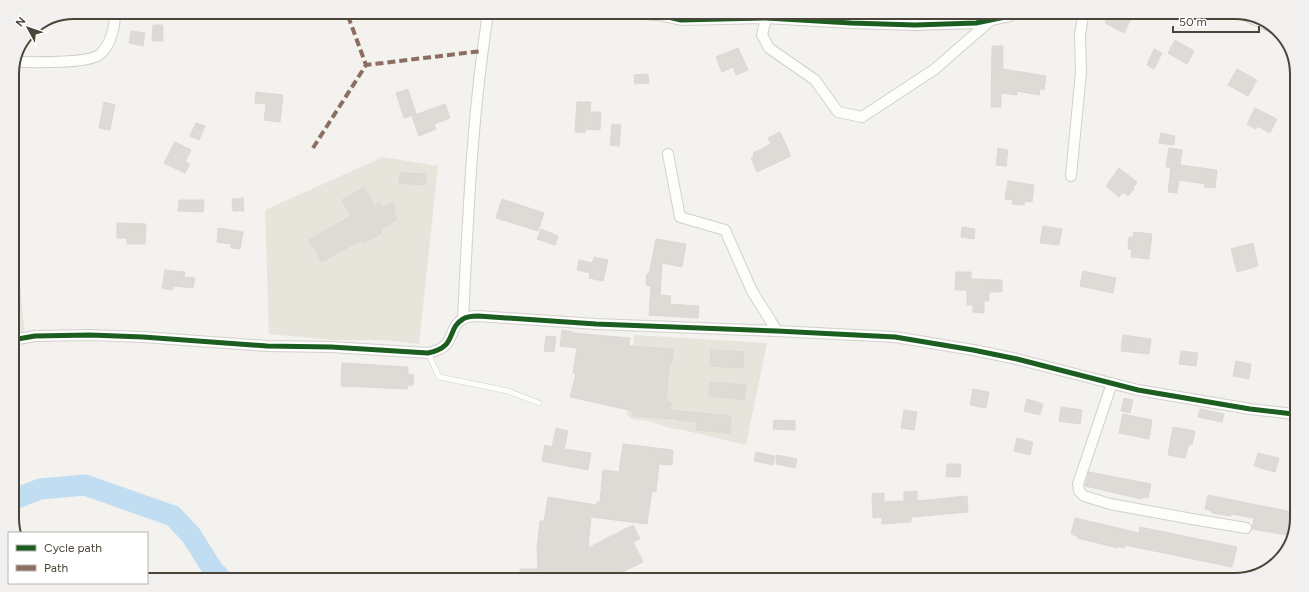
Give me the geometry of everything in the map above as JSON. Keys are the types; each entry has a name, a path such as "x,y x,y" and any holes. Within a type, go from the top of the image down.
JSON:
{"street":[{"path":"21,62 82,61 95,57 107,46 114,19"},
{"path":"463,319 470,184 482,51 487,19"},
{"path":"676,19 724,19"},
{"path":"766,19 762,35 769,48 815,80 838,112 862,117 935,69 992,19"},
{"path":"783,19 915,25 976,23 992,19"},
{"path":"1072,176 1081,72 1080,35 1083,19"},
{"path":"668,154 680,217 725,230 752,291 777,330"},
{"path":"19,339 36,336 90,335 150,337 267,346 331,347 428,353 440,350 449,342 457,324 463,319 478,316 596,324 852,334 914,340 1017,359 1138,390 1250,409 1290,414"},
{"path":"1112,383 1078,484 1079,491 1084,496 1110,504 1246,528"}],"lane":[{"path":"428,353 439,377 508,391 539,403"}],"shaded area":[{"path":"383,157 438,166 419,344 384,340 332,340 269,334 265,210"},
{"path":"19,263 20,285 25,336 19,336"},
{"path":"634,335 767,343 746,445 670,428 648,421 632,419 627,414"}],"building":[{"path":"1107,19 1131,19 1124,33 1105,23"},
{"path":"153,25 163,25 163,41 152,41"},
{"path":"131,31 145,33 143,46 129,43"},
{"path":"1175,40 1194,51 1187,64 1168,53"},
{"path":"992,46 1003,46 1003,69 1046,76 1044,90 1040,89 1039,95 1017,91 1017,95 1001,93 1001,107 991,107"},
{"path":"738,48 748,70 736,75 733,67 722,72 716,57"},
{"path":"1154,49 1162,53 1154,69 1147,65"},
{"path":"1237,69 1257,80 1248,96 1228,85"},
{"path":"648,74 649,83 635,84 634,75"},
{"path":"408,89 416,114 404,118 396,93"},
{"path":"256,92 283,95 280,122 264,120 266,104 255,103"},
{"path":"104,102 115,105 110,130 99,128"},
{"path":"577,102 591,102 590,112 601,112 600,130 586,129 585,133 575,132"},
{"path":"445,104 450,118 434,124 436,129 419,136 412,116"},
{"path":"1255,108 1277,119 1270,133 1257,126 1256,129 1247,124"},
{"path":"196,123 205,126 199,140 190,136"},
{"path":"612,124 621,125 619,146 610,145"},
{"path":"780,132 791,156 757,172 751,158 754,156 753,153 771,144 768,138"},
{"path":"1161,133 1175,136 1174,145 1159,143"},
{"path":"175,142 191,150 185,162 190,164 185,173 164,163"},
{"path":"998,148 1008,150 1006,166 996,165"},
{"path":"1169,148 1182,150 1180,165 1217,170 1215,188 1204,187 1205,184 1179,180 1177,193 1168,192 1171,167 1166,167"},
{"path":"1119,168 1137,182 1133,188 1134,189 1128,196 1123,192 1119,197 1106,186"},
{"path":"400,173 426,174 425,185 399,183"},
{"path":"1008,181 1034,185 1032,202 1025,201 1024,205 1012,204 1013,200 1005,199"},
{"path":"364,187 374,206 379,203 382,208 392,202 396,211 393,213 397,219 380,230 382,233 364,243 361,240 322,262 309,240 351,216 342,200"},
{"path":"243,198 244,211 233,211 232,199"},
{"path":"502,199 544,213 538,231 496,218"},
{"path":"179,200 204,200 203,212 178,211"},
{"path":"117,223 146,224 145,244 127,244 127,238 117,238"},
{"path":"1043,226 1062,229 1059,245 1040,243"},
{"path":"962,227 975,229 974,239 961,237"},
{"path":"218,228 243,232 240,249 231,248 231,244 217,242"},
{"path":"541,229 558,236 555,245 537,239"},
{"path":"1134,232 1152,234 1149,259 1131,257 1132,250 1128,249 1129,237 1133,237"},
{"path":"656,239 686,244 682,267 662,263 660,295 671,296 670,304 699,306 698,318 649,315 651,286 646,285 647,274 649,274"},
{"path":"1253,243 1258,266 1237,272 1231,249"},
{"path":"594,257 608,260 603,281 589,278 590,273 577,270 579,260 592,263"},
{"path":"165,270 185,272 184,277 195,278 193,288 173,286 172,290 162,288"},
{"path":"1083,271 1116,278 1113,293 1080,286"},
{"path":"956,272 971,272 971,279 1002,280 1002,292 989,292 989,301 984,301 984,313 973,312 973,305 967,305 967,290 955,290"},
{"path":"562,330 573,332 572,333 630,338 629,346 673,349 672,363 669,363 666,402 671,402 670,410 731,416 730,433 696,430 697,422 633,416 633,411 570,397 576,374 573,373 577,348 560,346"},
{"path":"1123,335 1151,339 1149,354 1121,351"},
{"path":"546,336 556,337 554,352 544,351"},
{"path":"711,350 744,352 743,368 710,366"},
{"path":"1181,351 1198,353 1196,366 1179,364"},
{"path":"1236,361 1251,364 1249,379 1233,376"},
{"path":"342,363 408,367 408,374 414,375 413,385 408,385 407,389 341,386"},
{"path":"710,382 746,385 744,400 709,396"},
{"path":"973,389 989,392 986,408 970,405"},
{"path":"1124,398 1133,400 1130,413 1121,411"},
{"path":"1027,399 1043,404 1040,415 1024,411"},
{"path":"1061,407 1082,410 1080,424 1059,421"},
{"path":"1200,409 1224,414 1222,422 1198,417"},
{"path":"904,410 917,412 914,430 901,428"},
{"path":"1123,414 1152,420 1149,439 1119,433"},
{"path":"774,420 795,421 795,430 773,429"},
{"path":"1173,427 1195,431 1192,445 1189,444 1185,458 1168,455"},
{"path":"556,428 568,431 564,449 591,453 588,470 542,461 545,445 552,447"},
{"path":"1017,438 1033,442 1030,455 1014,451"},
{"path":"623,444 673,450 672,465 659,464 656,492 652,491 647,524 591,517 588,548 633,525 640,539 633,542 643,562 620,573 520,573 520,569 538,569 537,549 540,521 544,521 548,497 596,505 597,502 600,502 603,470 619,472"},
{"path":"756,452 775,456 773,465 754,461"},
{"path":"1258,453 1279,458 1275,472 1254,466"},
{"path":"777,455 797,459 795,468 776,464"},
{"path":"947,464 961,464 960,477 946,477"},
{"path":"1089,472 1151,484 1148,498 1143,497 1142,499 1085,486"},
{"path":"917,491 917,501 967,496 968,512 911,517 911,522 882,524 882,517 873,518 872,494 884,493 884,502 904,501 904,492"},
{"path":"1208,495 1290,512 1287,535 1252,529 1254,518 1231,514 1231,516 1212,513 1212,511 1205,509"},
{"path":"1075,518 1139,533 1140,527 1237,547 1232,567 1125,545 1124,548 1118,546 1118,548 1077,538 1077,536 1071,534"}],"waterway":[{"path":"19,497 40,489 85,485 173,516 191,535 216,573"}],"marked path":[{"path":"349,19 366,65"},
{"path":"313,148 366,65 482,51"}],"cycle path":[{"path":"677,19 724,19"},
{"path":"783,19 915,25 976,23 995,19"},
{"path":"19,339 35,336 90,335 143,337 267,346 331,347 428,353 444,347 458,323 463,319 476,316 596,324 895,337 1017,359 1138,390 1250,409 1290,414"}]}
